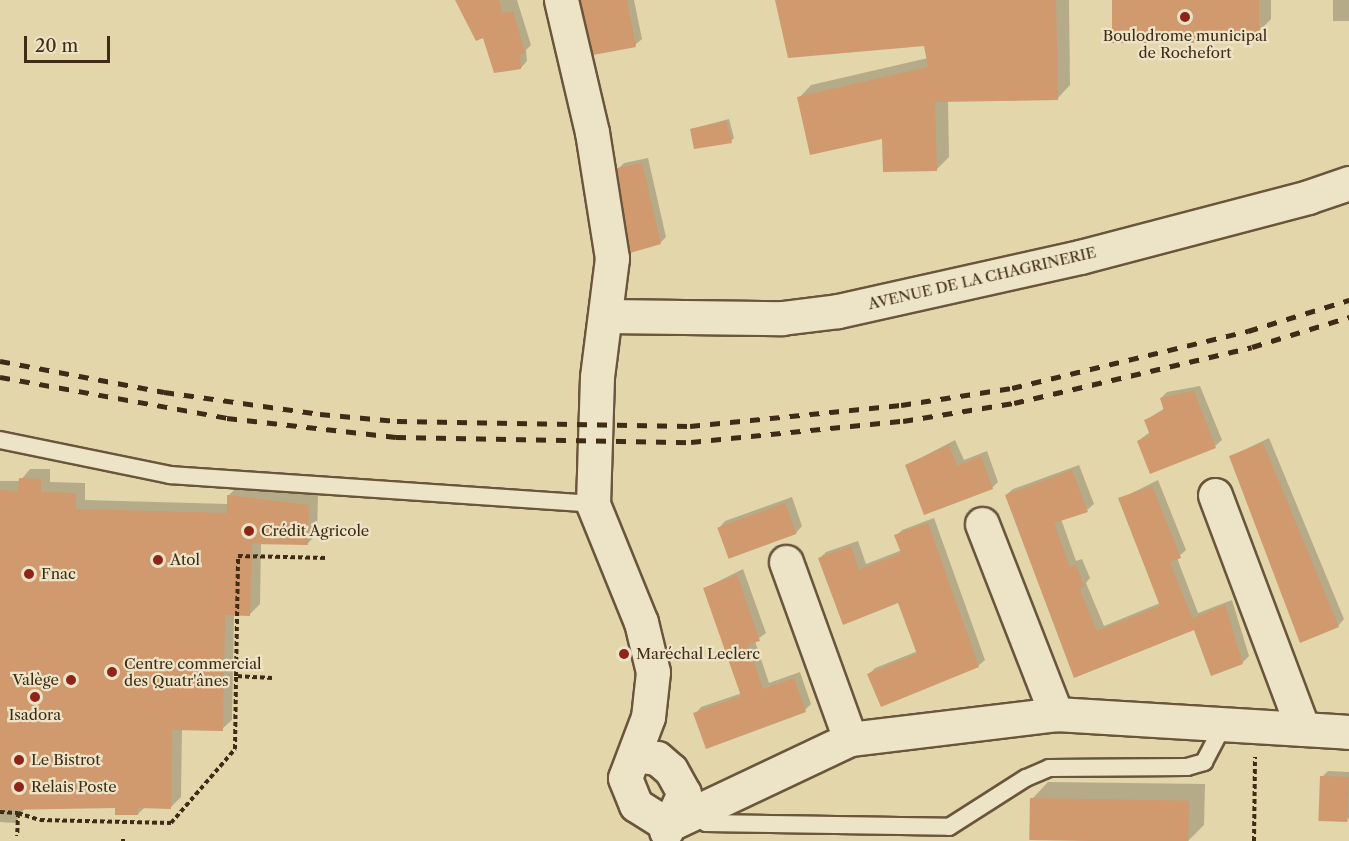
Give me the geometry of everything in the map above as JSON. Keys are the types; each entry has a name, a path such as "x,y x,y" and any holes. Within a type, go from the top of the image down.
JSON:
{"street":[{"path":"561,0 592,132 612,258 593,426 593,504 641,622 653,672 648,717 636,755 625,778 636,805 665,833"},
{"name":"AVENUE DE LA CHAGRINERIE","path":"606,316 782,318 838,311 1080,257 1308,197 1349,183"},
{"path":"1215,495 1303,729"},
{"path":"982,524 1056,714"},
{"path":"786,562 850,740"},
{"path":"665,833 697,810 850,740 1056,714 1349,732"},
{"path":"636,755 657,758 671,770 684,793 665,833"}],"lane":[{"path":"0,440 170,474 593,504"},
{"path":"697,810 706,823 949,827 1026,778 1049,768 1187,767 1204,762 1240,725"}],"path":[{"path":"0,812 18,813 40,820 171,822 235,748 238,556 326,558"},
{"path":"236,676 272,678"},
{"path":"1240,725 1254,841"},
{"path":"17,836 18,813"}],"building":[{"path":"455,0 499,0 502,13 513,11 525,53 520,54 521,69 494,73 483,38 476,41"},
{"path":"580,0 627,0 636,47 593,55"},
{"path":"775,0 1056,0 1058,100 935,102 937,171 883,172 882,139 810,155 797,97 928,67 924,46 788,58"},
{"name":"Boulodrome municipal de Rochefort","path":"1112,0 1259,0 1259,33 1229,33 1229,43 1112,43"},
{"path":"726,121 732,143 694,149 690,129"},
{"path":"642,163 661,244 630,253 617,168"},
{"path":"1194,391 1216,448 1150,474 1137,441 1150,435 1144,420 1164,411 1160,398"},
{"path":"1263,443 1339,627 1300,643 1229,456"},
{"path":"949,445 957,466 981,456 993,489 924,515 905,465"},
{"path":"1072,470 1088,512 1054,523 1070,567 1076,565 1084,586 1079,588 1097,631 1160,606 1118,498 1152,486 1181,558 1170,562 1192,618 1225,605 1243,664 1211,676 1194,630 1074,678 1005,495"},
{"name":"Centre commercial des Quatr'ânes","path":"19,478 41,479 41,492 76,493 76,509 227,513 227,495 309,505 308,545 252,544 250,616 225,615 223,731 172,730 171,809 138,808 138,815 115,815 115,808 0,810 0,490 18,491"},
{"path":"785,503 796,534 729,559 717,528"},
{"path":"928,523 979,667 881,707 867,674 917,654 898,603 843,625 818,558 851,546 859,570 901,553 894,535"},
{"path":"737,575 760,641 748,644 763,689 794,678 806,712 706,749 693,713 741,696 703,588"},
{"path":"1320,776 1349,777 1347,822 1318,821"},
{"path":"1030,798 1189,801 1188,841 1029,840"}],"railway":[{"path":"0,361 164,392 320,414 397,421 690,426 901,405 1012,388 1248,331 1349,300"},
{"path":"0,377 227,418 396,437 691,442 903,421 1014,403 1252,347 1349,317"}],"place":[{"name":"Boulodrome municipal de Rochefort","path":"1185,17"},
{"name":"Crédit Agricole","path":"249,531"},
{"name":"Atol","path":"158,560"},
{"name":"Fnac","path":"29,574"},
{"name":"Maréchal Leclerc","path":"624,654"},
{"name":"Centre commercial des Quatr'ânes","path":"112,672"},
{"name":"Valège","path":"71,680"},
{"name":"Isadora","path":"35,697"},
{"name":"Le Bistrot","path":"19,760"},
{"name":"Relais Poste","path":"19,787"}]}
